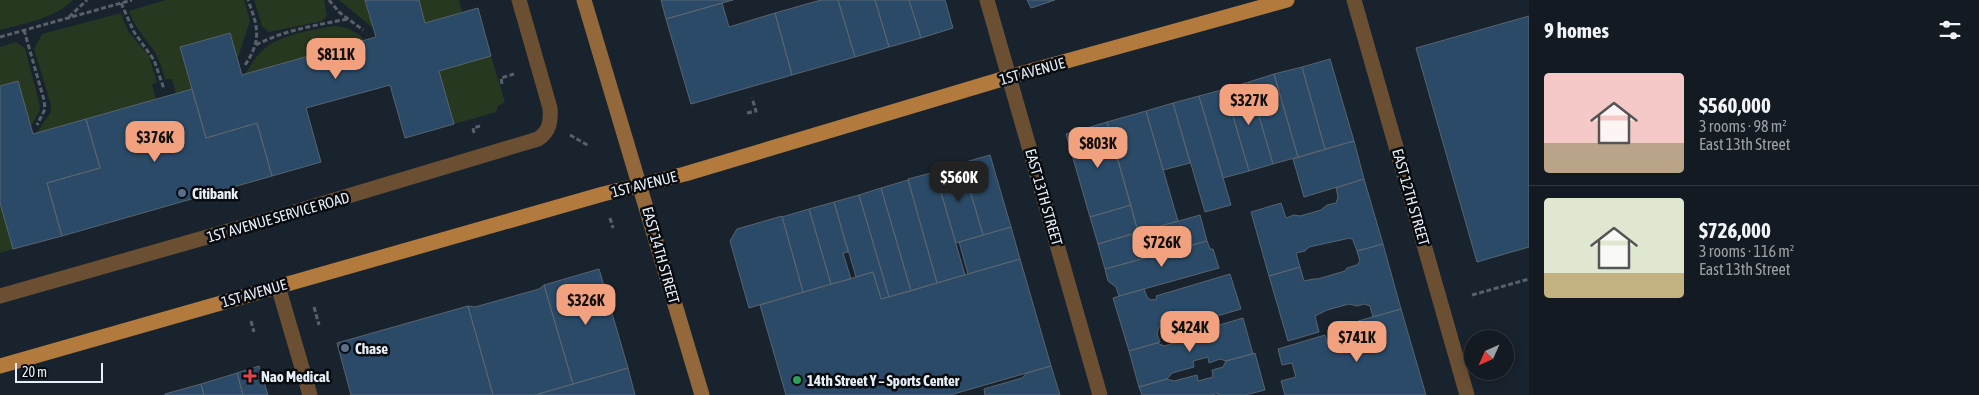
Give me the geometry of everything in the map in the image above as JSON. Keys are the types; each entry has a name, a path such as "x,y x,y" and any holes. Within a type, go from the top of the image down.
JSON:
{"main road":[{"name":"EAST 14TH STREET","path":"584,0 702,395"},
{"name":"1ST AVENUE","path":"0,366 278,286 685,174 1009,77 1287,0"}],"street":[{"name":"1ST AVENUE SERVICE ROAD","path":"0,296 531,143 544,134 551,118 550,108 519,0"},
{"name":"EAST 13TH STREET","path":"987,0 1100,395"},
{"name":"EAST 12TH STREET","path":"1354,0 1467,395"},
{"path":"278,286 310,395"}],"path":[{"path":"69,17 87,0"},
{"path":"0,37 132,0"},
{"path":"246,65 256,45 258,29 248,0"},
{"path":"330,0 339,12 363,30"},
{"path":"121,3 134,32 154,60 164,89"},
{"path":"256,45 270,37 289,31 348,19"},
{"path":"24,30 44,100 45,109 37,125"},
{"path":"502,84 501,78 514,74"},
{"path":"747,113 756,111 752,98"},
{"path":"474,132 473,128 480,126"},
{"path":"566,132 589,146"},
{"path":"610,218 613,228"},
{"path":"1472,296 1529,279"},
{"path":"314,307 319,325"},
{"path":"251,321 254,332"}],"green space":[{"path":"0,0 73,0 48,16 0,30"},
{"path":"166,0 244,0 250,21 237,60 229,33 180,47 192,89 176,93 172,79 165,80 156,54 137,28 129,11"},
{"path":"254,0 324,0 327,16 322,21 269,32 262,26"},
{"path":"339,0 365,0 373,28"},
{"path":"419,0 459,0 462,12 425,23"},
{"path":"121,13 128,31 149,56 157,83 152,84 156,99 36,134 50,113 51,105 34,49 42,34"},
{"path":"334,26 351,30 365,40 245,74 258,55 271,44 298,33"},
{"path":"16,42 25,48 39,102 40,110 31,126 18,81 0,86 0,47"},
{"path":"491,56 505,102 498,106 496,112 454,124 439,71"},
{"path":"0,203 13,249 0,253"}],"building":[{"path":"365,0 419,0 425,23 478,8 491,56 439,71 454,124 405,138 390,85 306,108 321,162 272,176 257,123 206,138 180,47 230,33 242,75 376,37"},
{"path":"661,0 733,0 666,19"},
{"path":"821,0 838,0 855,57 792,75 775,13"},
{"path":"838,0 875,0 889,47 855,57"},
{"path":"875,0 909,0 921,38 889,47"},
{"path":"909,0 945,0 953,28 921,38"},
{"path":"1027,0 1055,0 1031,8"},
{"path":"722,3 729,27 775,13 792,75 691,104 666,19"},
{"path":"1529,16 1529,247 1477,262 1416,48"},
{"path":"1330,59 1354,141 1325,149 1302,67"},
{"path":"1302,67 1325,149 1298,157 1274,74"},
{"path":"1274,74 1298,157 1273,164 1249,82"},
{"path":"18,81 33,134 86,119 100,168 47,183 62,236 13,249 0,203 0,86"},
{"path":"1249,82 1273,164 1249,171 1225,89"},
{"path":"192,89 206,138 257,123 272,176 62,236 47,183 100,168 86,119"},
{"path":"1225,89 1249,171 1223,178 1199,96"},
{"path":"1199,96 1231,205 1205,212 1173,103"},
{"path":"1173,103 1190,163 1163,170 1146,111"},
{"path":"1146,111 1178,221 1138,232 1107,122"},
{"path":"1107,122 1131,205 1090,217 1066,134"},
{"path":"1354,141 1364,179 1304,197 1293,159"},
{"path":"990,155 1011,227 983,235 962,163"},
{"path":"962,163 983,235 956,243 935,172"},
{"path":"935,172 965,275 937,283 908,179"},
{"path":"1364,179 1383,244 1357,251 1353,240 1350,238 1309,247 1305,251 1296,253 1300,267 1269,276 1251,212 1281,203 1286,218 1321,210 1327,205 1336,203 1338,197 1336,188"},
{"path":"908,180 937,283 911,291 881,188"},
{"path":"881,188 911,291 889,297 859,195"},
{"path":"859,195 889,297 881,299 873,272 856,277 834,202"},
{"path":"834,202 848,252 843,253 851,279 831,284 809,209"},
{"path":"1131,205 1138,232 1098,244 1090,217"},
{"path":"809,209 831,284 803,292 782,217"},
{"path":"1200,215 1207,241 1105,269 1098,244"},
{"path":"782,216 803,292 749,308 730,241 737,229"},
{"path":"1011,227 1020,259 968,274 959,242"},
{"path":"1207,241 1210,249 1213,249 1219,268 1119,296 1116,287 1108,281 1105,269"},
{"path":"1383,244 1401,309 1373,317 1370,306 1364,304 1357,306 1349,304 1327,310 1315,316 1319,332 1288,341 1269,276 1300,267 1304,281 1318,279 1345,271 1347,268 1357,265 1360,261 1357,251"},
{"path":"1020,259 1051,366 950,395 786,395 760,305 873,272 881,299"},
{"path":"599,269 628,368 573,384 544,285"},
{"path":"1230,274 1241,309 1166,331 1165,325 1159,327 1157,334 1160,342 1129,351 1113,298 1144,289 1147,297 1151,300 1157,299 1156,296"},
{"path":"544,285 573,384 535,395 493,395 468,306 475,307 539,289"},
{"path":"468,306 493,395 351,395 337,343"},
{"path":"1401,309 1426,395 1285,395 1281,381 1296,377 1292,363 1282,365 1278,349 1325,335 1329,349 1364,339 1358,321"},
{"path":"1243,318 1253,354 1226,361 1220,359 1209,363 1208,357 1193,361 1194,367 1172,373 1167,379 1139,387 1129,351 1157,343 1164,346 1188,339 1189,343 1203,340 1201,335 1213,332 1216,326"},
{"path":"1255,353 1265,390 1245,395 1218,395 1218,393 1212,395 1142,395 1139,387 1167,379 1174,381 1197,375 1198,381 1213,377 1212,370 1223,367 1226,361"},
{"path":"259,366 268,395 243,395 237,373"},
{"path":"1051,366 1060,395 985,395 984,389 1022,378 1027,373"},
{"path":"628,368 635,395 535,395 573,384"},
{"path":"237,373 243,395 204,395 201,384"},
{"path":"201,384 204,395 165,395 165,394"}],"place":[{"name":"Citibank","path":"182,193"},
{"name":"Chase","path":"345,348"},
{"name":"Nao Medical","path":"250,376"},
{"name":"14th Street Y – Sports Center","path":"797,380"}]}
